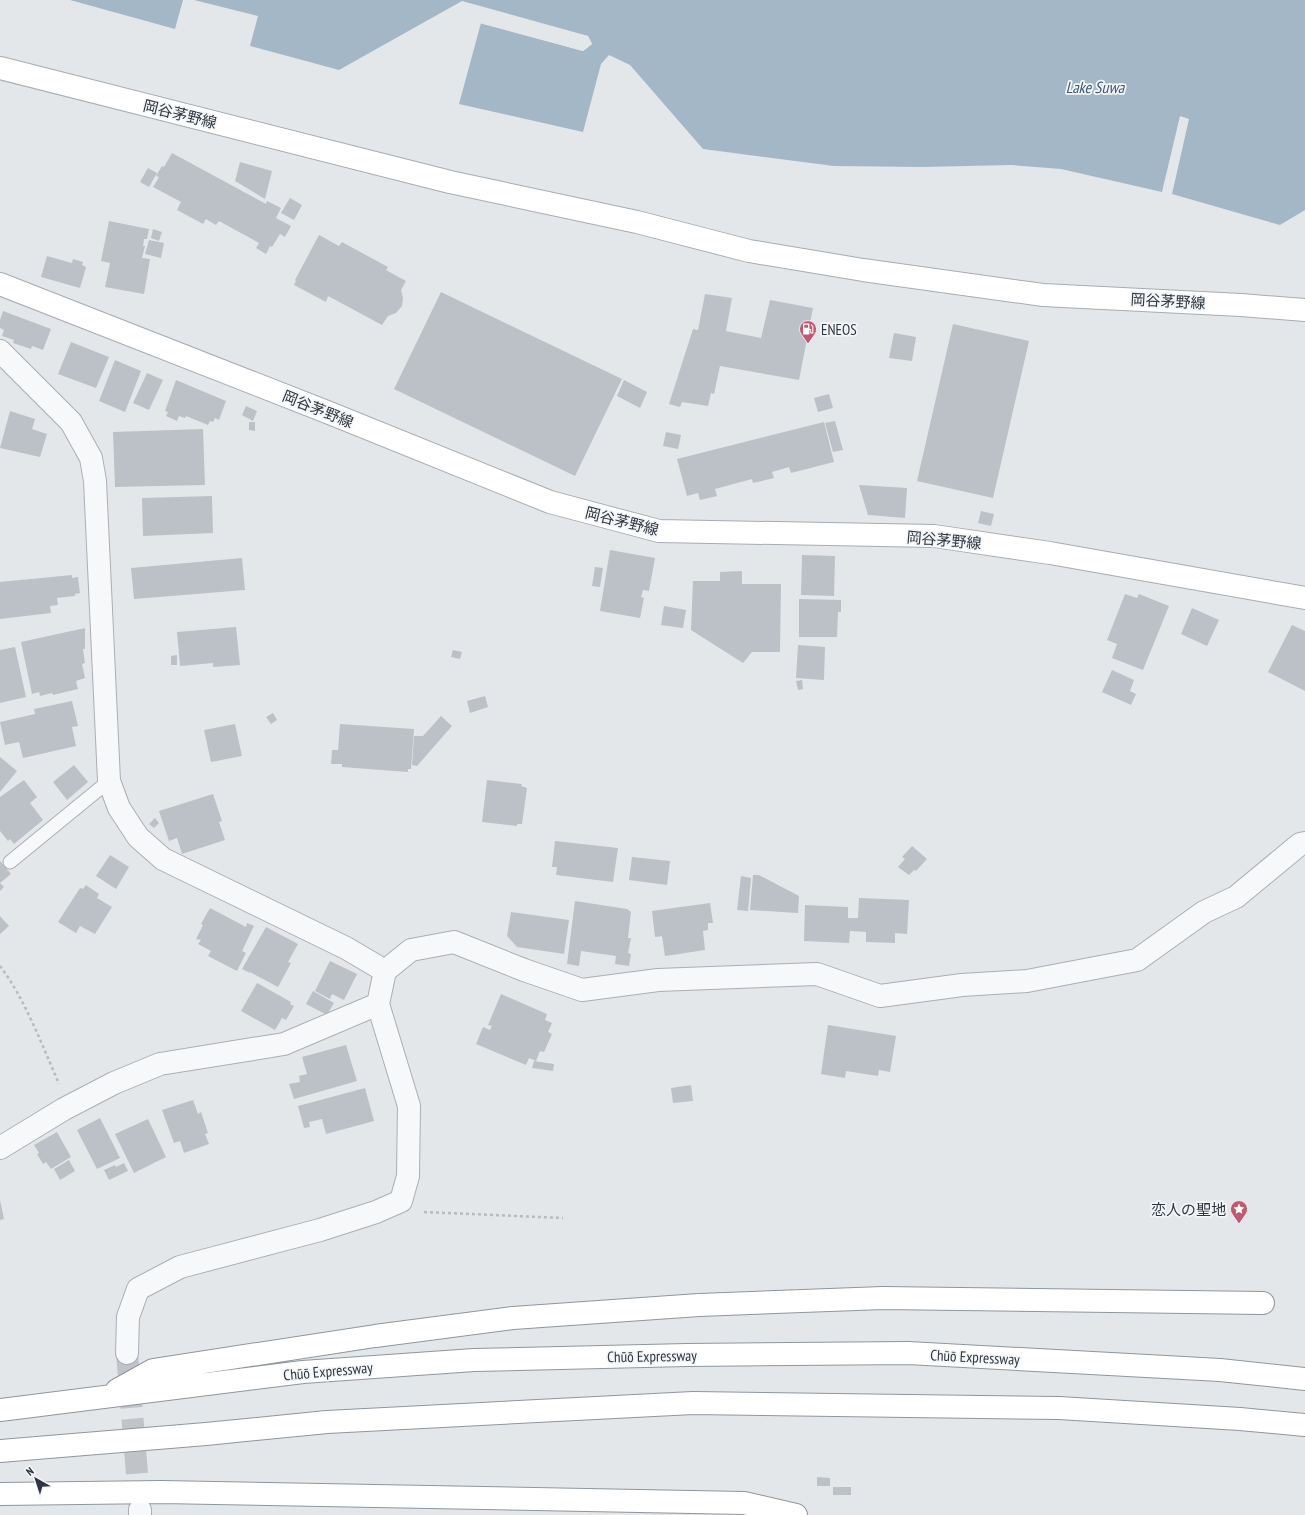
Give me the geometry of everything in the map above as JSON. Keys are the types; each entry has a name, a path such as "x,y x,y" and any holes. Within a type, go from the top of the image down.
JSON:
{"main road":[{"name":"岡谷茅野線","path":"0,68 450,182 637,222 749,251 863,270 1043,295 1241,304 1305,310"},
{"name":"岡谷茅野線","path":"0,284 327,412 550,502 658,532 934,536 1050,553 1305,598"},
{"path":"107,1396 153,1370 375,1336 513,1318 699,1305 884,1298 1263,1303"},
{"name":"Chūō Expressway","path":"0,1410 303,1372 474,1360 687,1355 908,1353 1220,1370 1305,1379"},
{"path":"0,1451 198,1435 327,1422 694,1403 1059,1408 1240,1419 1305,1425"},
{"path":"0,1494 161,1492 744,1503 796,1515"}],"street":[{"path":"0,351 71,422 90,458 95,481 109,781 119,808 138,837 163,859 346,948 385,971"},
{"path":"127,1353 128,1317 138,1288 180,1267 320,1230 376,1212 401,1201 408,1176 409,1106 378,1004 385,971 411,950 454,942 524,970 582,990 658,980 817,974 880,996 962,985 1027,981 1138,960 1204,912 1236,897 1300,844 1305,843"},
{"path":"0,1148 69,1106 114,1083 160,1064 284,1044 378,1004"}],"lane":[{"path":"10,862 109,781"}],"path":[{"path":"0,966 8,976 27,1014 69,1106"},
{"path":"401,1201 423,1212 563,1218"}],"water":[{"path":"70,0 183,0 175,29"},
{"name":"Lake Suwa","path":"194,0 1305,0 1305,210 1280,225 1172,194 1189,119 1180,116 1162,192 1061,169 1011,165 923,167 834,166 703,149 630,65 609,55 601,64 583,132 459,104 481,23 583,51 592,44 588,36 462,1 339,70 250,46 258,16"}],"pier":[{"path":"481,21 582,49 590,43 587,38 541,25 588,36 592,44 583,51 479,23"}],"building":[{"path":"172,153 266,204 267,201 281,208 276,218 291,226 285,237 280,234 272,247 270,246 266,254 256,248 259,243 219,221 216,225 206,219 203,224 177,210 181,202 153,187 159,177 156,176 162,166 164,167"},
{"path":"240,162 272,171 265,199 235,181"},
{"path":"148,168 157,173 149,187 140,182"},
{"path":"290,198 302,205 294,220 281,213"},
{"path":"109,221 149,229 147,239 144,239 143,246 145,246 142,258 150,259 144,294 105,287 110,263 101,261"},
{"path":"153,229 162,232 159,241 151,238"},
{"path":"319,235 339,246 342,242 388,267 386,270 406,281 401,290 403,298 402,306 396,313 388,316 382,325 328,296 326,302 294,285 295,280"},
{"path":"149,240 164,243 161,258 145,254"},
{"path":"47,256 72,263 73,259 83,262 82,265 86,267 80,288 41,277"},
{"path":"441,292 622,379 575,476 394,389"},
{"path":"705,294 732,298 726,331 761,338 770,300 813,308 799,380 720,366 714,394 711,393 708,406 682,402 680,407 669,404 693,329 698,330"},
{"path":"3,311 51,329 43,350 32,346 31,349 13,343 14,340 2,336 4,330 0,328 0,320"},
{"path":"953,324 1029,341 993,498 917,481"},
{"path":"894,333 916,337 912,361 889,358"},
{"path":"71,342 109,357 96,388 58,374"},
{"path":"115,360 141,371 125,412 99,401"},
{"path":"147,373 163,380 149,410 133,403"},
{"path":"176,380 226,401 219,420 215,418 213,422 210,421 208,425 186,416 185,418 179,416 177,421 166,416 168,412 165,411"},
{"path":"624,380 647,392 640,408 617,396"},
{"path":"829,394 833,408 818,412 814,398"},
{"path":"246,406 257,411 253,421 242,415"},
{"path":"10,411 35,419 32,429 47,434 40,457 0,448"},
{"path":"835,421 843,450 833,452 825,423"},
{"path":"249,422 255,422 255,431 249,430"},
{"path":"824,422 834,462 791,473 789,467 772,472 774,478 753,483 752,479 715,489 717,496 700,500 698,493 687,496 677,459"},
{"path":"203,429 205,485 115,487 113,432"},
{"path":"666,432 681,435 678,449 663,446"},
{"path":"859,485 907,488 905,518 868,515"},
{"path":"212,496 213,533 143,536 142,498"},
{"path":"981,511 994,514 991,526 978,523"},
{"path":"610,550 655,558 649,591 643,590 641,597 644,598 640,618 600,611"},
{"path":"802,555 835,556 834,596 801,595"},
{"path":"242,558 245,590 134,599 131,568"},
{"path":"595,567 603,568 600,587 592,586"},
{"path":"742,571 742,584 781,584 780,652 752,652 743,663 691,630 693,581 720,581 720,572"},
{"path":"72,575 72,578 78,577 80,593 75,594 75,596 57,598 58,605 50,606 51,613 0,619 0,582"},
{"path":"1125,594 1137,598 1139,594 1169,606 1143,670 1112,658 1117,644 1107,640"},
{"path":"799,599 841,600 841,612 838,612 837,637 799,637"},
{"path":"664,606 686,610 683,628 661,625"},
{"path":"1192,608 1219,620 1207,646 1181,634"},
{"path":"1292,625 1305,631 1305,691 1268,672"},
{"path":"236,627 240,665 213,667 213,663 180,666 177,632"},
{"path":"85,628 85,649 83,649 85,663 82,664 85,678 76,681 78,689 53,695 52,693 40,696 39,692 32,694 21,642"},
{"path":"798,645 825,647 824,680 796,678"},
{"path":"15,647 26,697 0,703 0,650"},
{"path":"453,650 462,652 460,659 451,657"},
{"path":"177,655 177,665 171,665 171,656"},
{"path":"1112,670 1134,680 1130,691 1136,694 1131,705 1102,692"},
{"path":"802,680 803,689 798,690 796,681"},
{"path":"485,696 488,707 470,713 467,701"},
{"path":"72,701 78,726 72,727 76,746 23,758 19,742 5,745 0,722 35,714 34,709"},
{"path":"273,713 277,720 271,724 266,717"},
{"path":"441,716 452,726 417,766 412,765 414,736 423,736"},
{"path":"235,724 242,756 211,762 204,730"},
{"path":"340,724 414,729 411,769 408,769 408,772 342,767 342,764 331,764 332,750 338,750"},
{"path":"0,757 17,771 0,792"},
{"path":"74,765 88,782 67,800 53,782"},
{"path":"24,780 37,797 30,803 43,820 14,844 10,839 8,841 0,831 0,797"},
{"path":"487,780 522,784 521,786 527,788 522,824 517,824 517,826 482,822"},
{"path":"213,794 222,821 219,822 225,840 182,854 177,838 169,841 159,811"},
{"path":"155,818 159,823 154,828 149,824"},
{"path":"555,841 618,848 613,882 556,875 557,867 552,867"},
{"path":"912,846 927,859 916,871 914,870 909,875 898,867 905,859 902,857"},
{"path":"110,855 129,867 116,889 96,876"},
{"path":"632,857 670,861 667,885 629,880"},
{"path":"0,861 11,874 0,883"},
{"path":"753,875 759,875 799,896 798,913 750,910"},
{"path":"741,876 751,878 748,911 737,910"},
{"path":"0,883 4,887 0,891"},
{"path":"86,885 99,894 97,898 112,907 95,934 80,926 76,933 58,922 80,888 83,889"},
{"path":"859,898 909,900 907,934 895,933 895,943 866,942 866,932 850,931 849,943 804,941 805,905 848,907 848,918 858,918"},
{"path":"575,901 627,909 631,912 628,938 631,938 628,953 631,954 629,966 615,964 616,956 581,951 579,966 567,964"},
{"path":"710,903 713,923 708,923 708,930 703,931 705,950 665,956 662,936 655,937 652,911"},
{"path":"210,908 246,927 247,923 254,926 242,951 246,953 237,971 208,956 211,951 198,944 201,940 196,939 203,925 201,924"},
{"path":"511,912 569,920 564,954 517,947 507,936"},
{"path":"0,916 9,926 0,934"},
{"path":"266,927 298,944 288,962 291,963 278,987 242,969"},
{"path":"330,961 357,974 344,1000 332,994 330,999 315,991"},
{"path":"257,983 291,1002 290,1004 294,1006 286,1020 282,1018 275,1030 241,1011"},
{"path":"313,991 334,1003 327,1015 306,1004"},
{"path":"501,994 547,1014 545,1020 552,1023 548,1032 552,1034 544,1052 540,1051 536,1061 529,1058 526,1065 476,1044 483,1027 490,1030 492,1026 488,1025"},
{"path":"828,1025 896,1036 890,1072 879,1070 878,1076 846,1071 845,1078 821,1074"},
{"path":"346,1045 357,1081 294,1099 289,1084 300,1082 299,1076 307,1074 302,1057"},
{"path":"534,1061 554,1064 553,1071 532,1068"},
{"path":"691,1085 693,1101 673,1103 671,1088"},
{"path":"365,1088 374,1121 326,1134 322,1119 309,1122 310,1127 304,1128 298,1106"},
{"path":"193,1100 198,1114 201,1112 208,1133 205,1134 209,1144 184,1153 180,1141 174,1143 162,1110"},
{"path":"100,1118 120,1158 97,1169 77,1130"},
{"path":"148,1119 166,1157 134,1173 115,1134"},
{"path":"57,1132 71,1157 51,1169 46,1162 43,1164 34,1145"},
{"path":"69,1160 75,1171 60,1180 54,1169"},
{"path":"124,1163 128,1171 109,1180 104,1170"},
{"path":"0,1200 4,1219 0,1220"},
{"path":"817,1477 830,1478 830,1486 817,1486"},
{"path":"833,1487 851,1487 851,1495 833,1495"}],"tunnel":[{"path":"127,1353 140,1510"}],"place":[{"name":"ENEOS","path":"808,344"},
{"name":"恋人の聖地","path":"1239,1224"}]}
